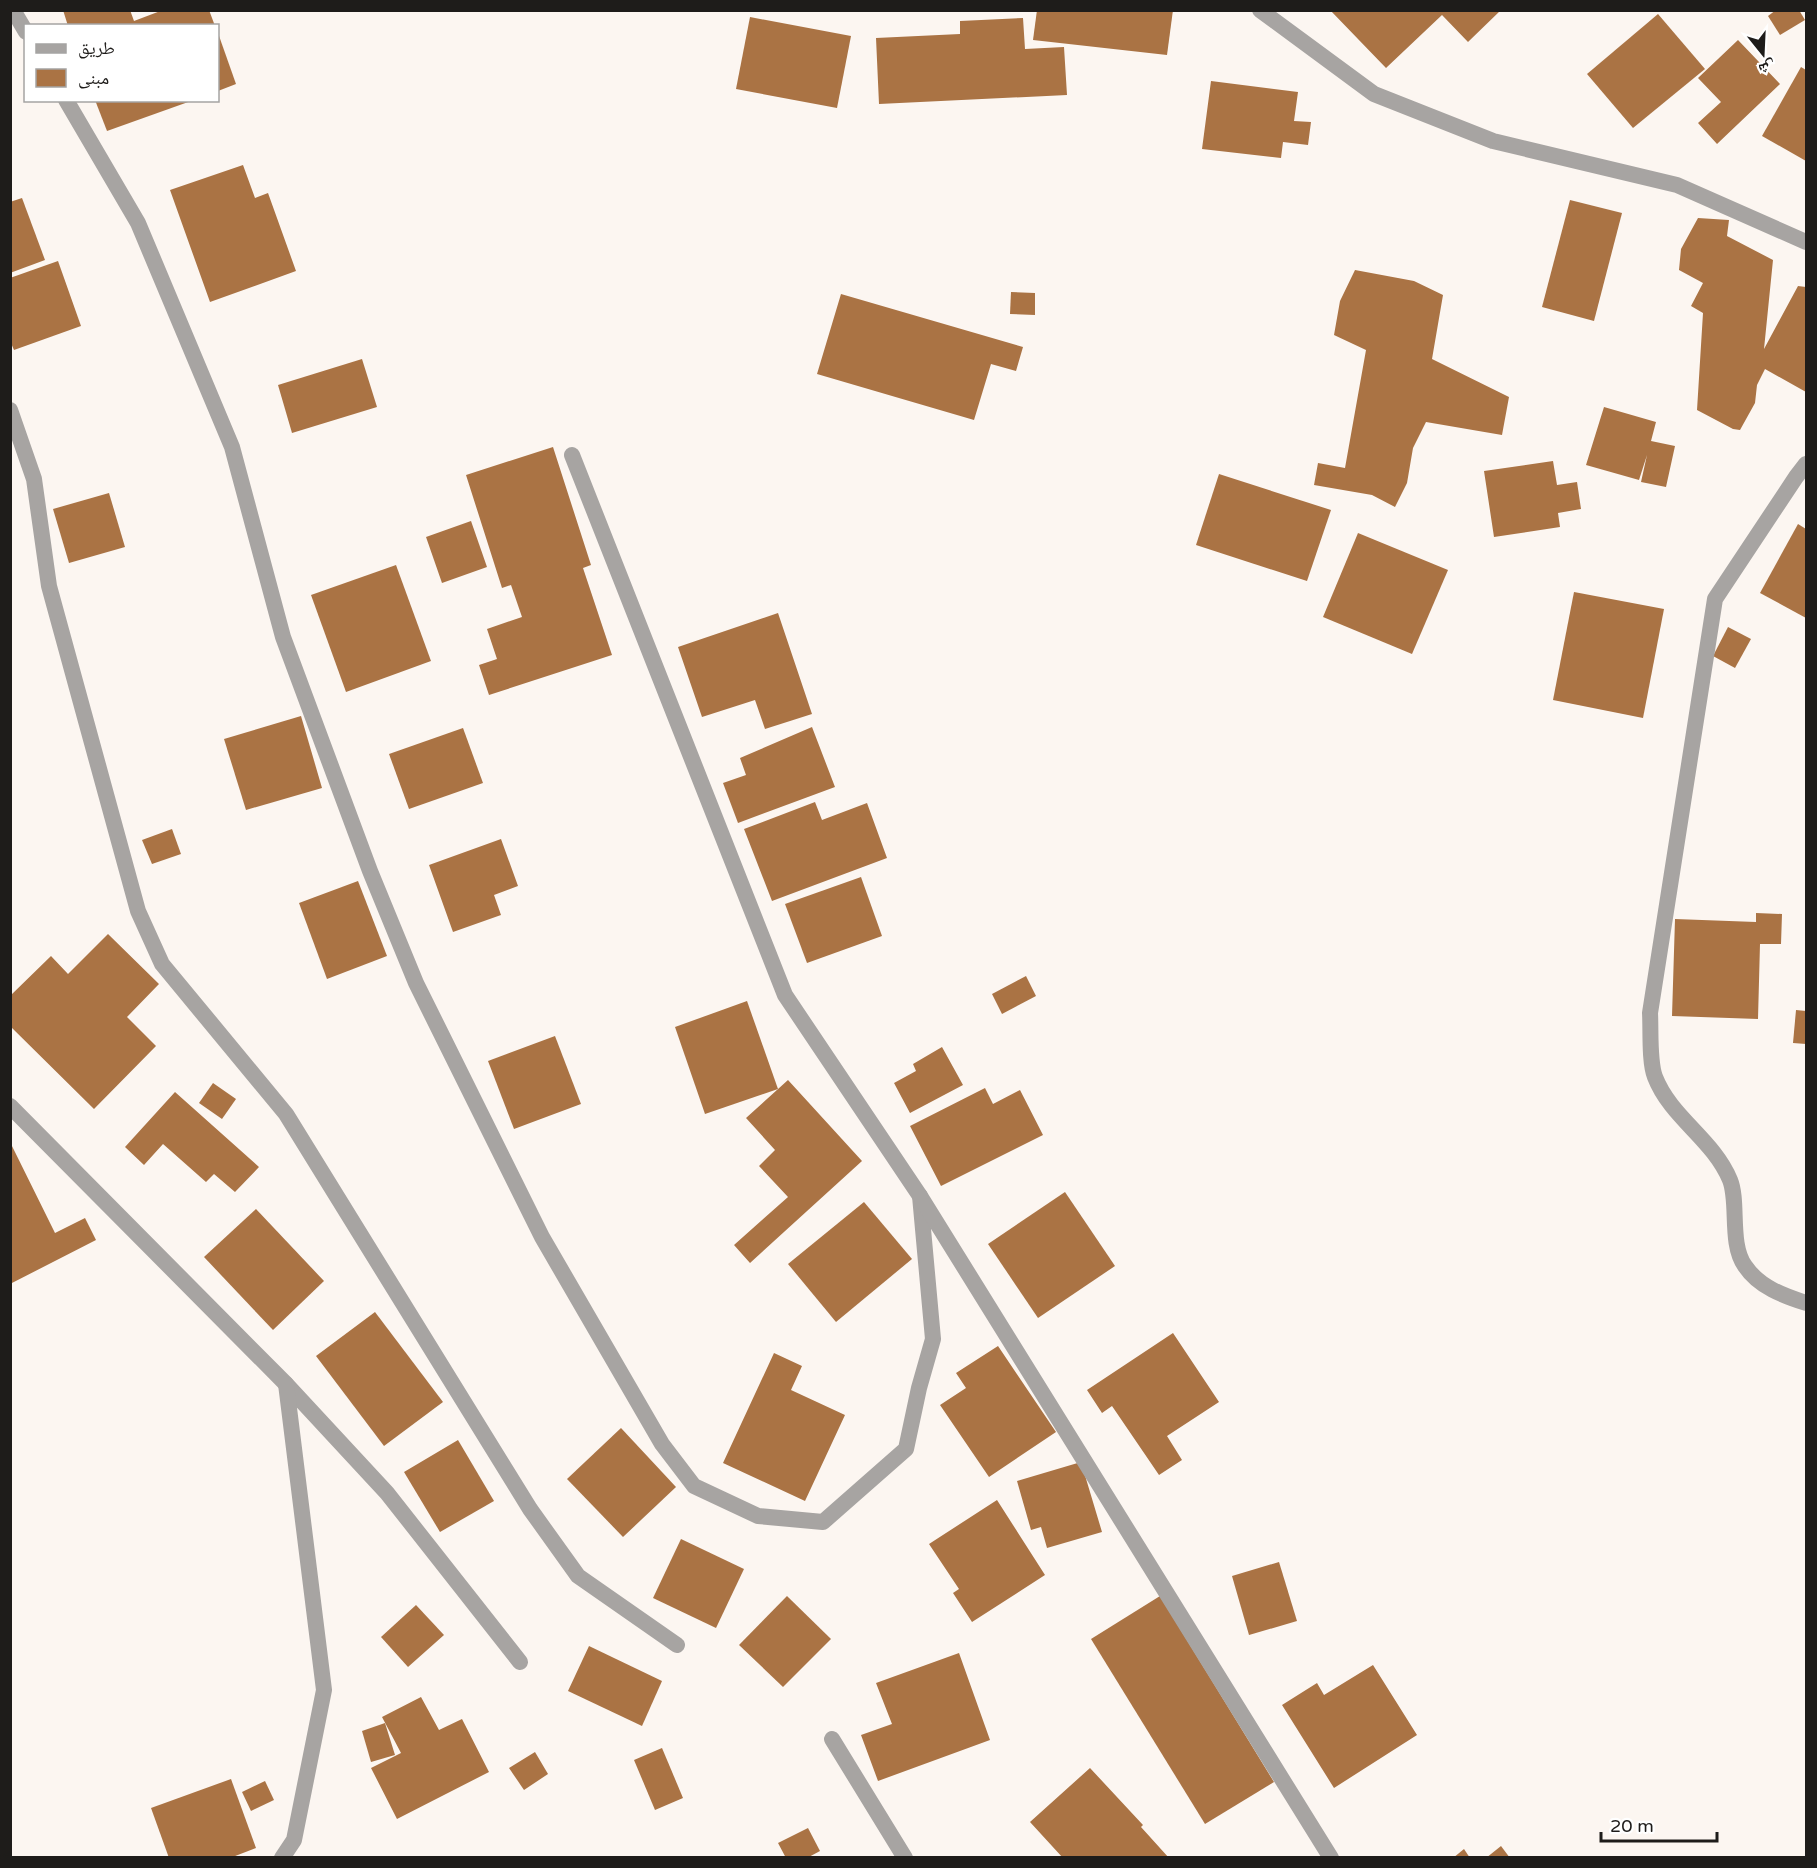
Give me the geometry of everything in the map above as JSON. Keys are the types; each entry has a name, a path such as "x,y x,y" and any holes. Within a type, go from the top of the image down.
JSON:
{"street":[{"path":"13,10 24,29"},
{"path":"1260,10 1374,94 1493,141 1677,185 1806,242"},
{"path":"67,102 138,223 231,447 283,637 370,871 416,983 542,1238 662,1444 694,1486 758,1516 822,1522 906,1449 919,1388 933,1339 920,1196"},
{"path":"10,410 34,479 52,597 138,911 162,964 286,1114 530,1509 578,1576 677,1645"},
{"path":"572,455 786,995 920,1196 1331,1857"},
{"path":"1806,464 1715,599 1650,1013 1654,1076 1672,1108 1710,1146 1731,1182 1735,1229 1744,1266 1778,1294 1806,1303"},
{"path":"10,1106 286,1384 387,1493 520,1662"},
{"path":"282,1857 294,1840 324,1690 286,1384"},
{"path":"832,1739 905,1857"}],"building":[{"path":"63,10 130,10 134,21 163,10 209,10 214,24 67,24"},
{"path":"1037,10 1173,10 1167,55 1033,40"},
{"path":"1330,10 1501,10 1468,42 1442,15 1386,68"},
{"path":"1776,10 1799,10 1805,20 1780,35 1768,16"},
{"path":"1658,14 1705,69 1633,128 1587,74"},
{"path":"750,17 851,36 837,108 736,89"},
{"path":"1023,18 1025,49 1064,47 1067,95 879,104 876,38 960,34 960,21"},
{"path":"219,36 236,84 219,91"},
{"path":"1738,40 1780,84 1717,144 1698,123 1721,102 1698,78"},
{"path":"1801,67 1806,70 1806,161 1762,136"},
{"path":"1211,81 1298,92 1294,121 1311,122 1308,145 1283,142 1281,158 1202,149"},
{"path":"96,102 188,102 107,131"},
{"path":"243,165 255,198 268,193 296,271 210,302 170,190"},
{"path":"22,198 45,260 10,273 10,202"},
{"path":"1570,200 1622,213 1594,321 1542,307"},
{"path":"1698,218 1729,220 1727,236 1773,260 1764,349 1798,286 1806,287 1806,392 1765,369 1757,385 1755,403 1740,430 1733,429 1697,410 1703,313 1691,306 1703,283 1679,270 1681,249"},
{"path":"58,261 81,326 14,350 10,341 10,278"},
{"path":"1355,270 1414,281 1443,295 1432,359 1509,397 1502,435 1426,422 1413,448 1407,483 1395,507 1372,495 1314,485 1318,463 1345,468 1366,350 1334,335 1340,301"},
{"path":"1011,292 1035,293 1035,315 1010,314"},
{"path":"841,294 1023,347 1016,371 991,364 974,420 817,374"},
{"path":"362,359 377,407 292,433 278,385"},
{"path":"1604,407 1656,422 1651,441 1675,446 1666,487 1641,482 1647,455 1639,480 1586,465"},
{"path":"553,447 591,565 583,568 612,655 489,695 479,665 497,659 487,629 522,617 511,585 502,588 466,475"},
{"path":"1553,461 1557,485 1577,482 1581,509 1558,513 1560,527 1494,537 1484,471"},
{"path":"1219,474 1331,510 1307,581 1196,545"},
{"path":"109,493 125,547 69,563 53,509"},
{"path":"471,521 487,567 442,583 426,537"},
{"path":"1798,524 1806,529 1806,618 1760,593"},
{"path":"1358,533 1448,570 1412,654 1323,617"},
{"path":"396,565 431,661 346,692 311,595"},
{"path":"1574,592 1664,609 1643,718 1553,700"},
{"path":"778,613 812,714 765,729 755,700 702,717 678,647"},
{"path":"1728,627 1751,639 1735,668 1713,656"},
{"path":"301,716 322,788 246,810 224,739"},
{"path":"812,727 835,787 738,823 723,783 746,775 740,758"},
{"path":"463,728 483,783 409,809 389,754"},
{"path":"815,802 822,820 867,803 887,858 772,901 744,829"},
{"path":"172,829 181,854 152,864 142,840"},
{"path":"501,839 518,886 494,895 501,915 453,932 429,865"},
{"path":"861,877 882,936 807,963 785,904"},
{"path":"358,881 387,956 327,979 299,903"},
{"path":"1756,913 1782,914 1781,944 1760,944 1758,1019 1672,1016 1675,919 1756,922"},
{"path":"108,934 159,984 127,1017 156,1046 94,1109 10,1026 10,996 51,956 68,974"},
{"path":"1026,976 1036,996 1002,1014 992,994"},
{"path":"747,1001 778,1089 705,1114 675,1027"},
{"path":"1796,1010 1806,1011 1806,1044 1793,1043"},
{"path":"555,1036 581,1104 514,1129 488,1061"},
{"path":"942,1047 963,1085 910,1113 894,1083 916,1071 913,1064"},
{"path":"788,1080 862,1161 750,1263 734,1245 788,1197 759,1166 775,1150 746,1118"},
{"path":"213,1083 236,1099 222,1119 199,1103"},
{"path":"985,1088 993,1104 1020,1090 1043,1135 941,1186 910,1126"},
{"path":"175,1092 259,1167 235,1192 214,1174 206,1182 163,1144 144,1165 125,1147"},
{"path":"10,1142 55,1233 85,1218 96,1240 10,1284"},
{"path":"1065,1192 1115,1266 1038,1318 988,1244"},
{"path":"864,1202 912,1259 836,1322 788,1264"},
{"path":"256,1209 324,1281 273,1330 204,1257"},
{"path":"375,1312 443,1402 384,1446 316,1356"},
{"path":"1173,1333 1219,1402 1167,1436 1182,1460 1159,1475 1112,1406 1102,1413 1087,1390"},
{"path":"998,1346 1056,1432 989,1477 940,1405 966,1388 956,1373"},
{"path":"774,1353 802,1366 791,1390 845,1415 805,1501 723,1463"},
{"path":"621,1428 676,1487 623,1537 567,1479"},
{"path":"458,1440 494,1501 440,1532 404,1472"},
{"path":"1081,1462 1102,1532 1047,1548 1041,1527 1031,1530 1017,1481"},
{"path":"997,1500 1045,1575 972,1622 953,1593 959,1589 929,1544"},
{"path":"681,1539 744,1569 716,1628 653,1598"},
{"path":"1279,1562 1297,1621 1249,1635 1232,1576"},
{"path":"787,1596 831,1639 783,1687 739,1645"},
{"path":"1160,1596 1274,1782 1205,1824 1091,1639"},
{"path":"416,1605 444,1635 408,1667 381,1637"},
{"path":"589,1646 662,1681 642,1726 568,1691"},
{"path":"959,1653 990,1740 878,1781 861,1735 892,1724 876,1683"},
{"path":"1373,1665 1417,1735 1334,1788 1282,1705 1317,1683 1324,1695"},
{"path":"421,1697 439,1730 462,1719 489,1772 397,1819 371,1768 401,1753 382,1717"},
{"path":"385,1723 395,1755 371,1762 362,1731"},
{"path":"662,1748 683,1798 655,1810 634,1760"},
{"path":"535,1752 548,1774 524,1790 509,1768"},
{"path":"1090,1768 1143,1825 1141,1827 1169,1858 1063,1858 1030,1822"},
{"path":"231,1779 256,1848 230,1858 169,1858 151,1808"},
{"path":"265,1781 274,1800 251,1811 242,1792"},
{"path":"808,1828 820,1851 807,1858 786,1858 778,1843"},
{"path":"1501,1846 1510,1858 1486,1858"},
{"path":"1464,1849 1470,1858 1453,1858"}]}
